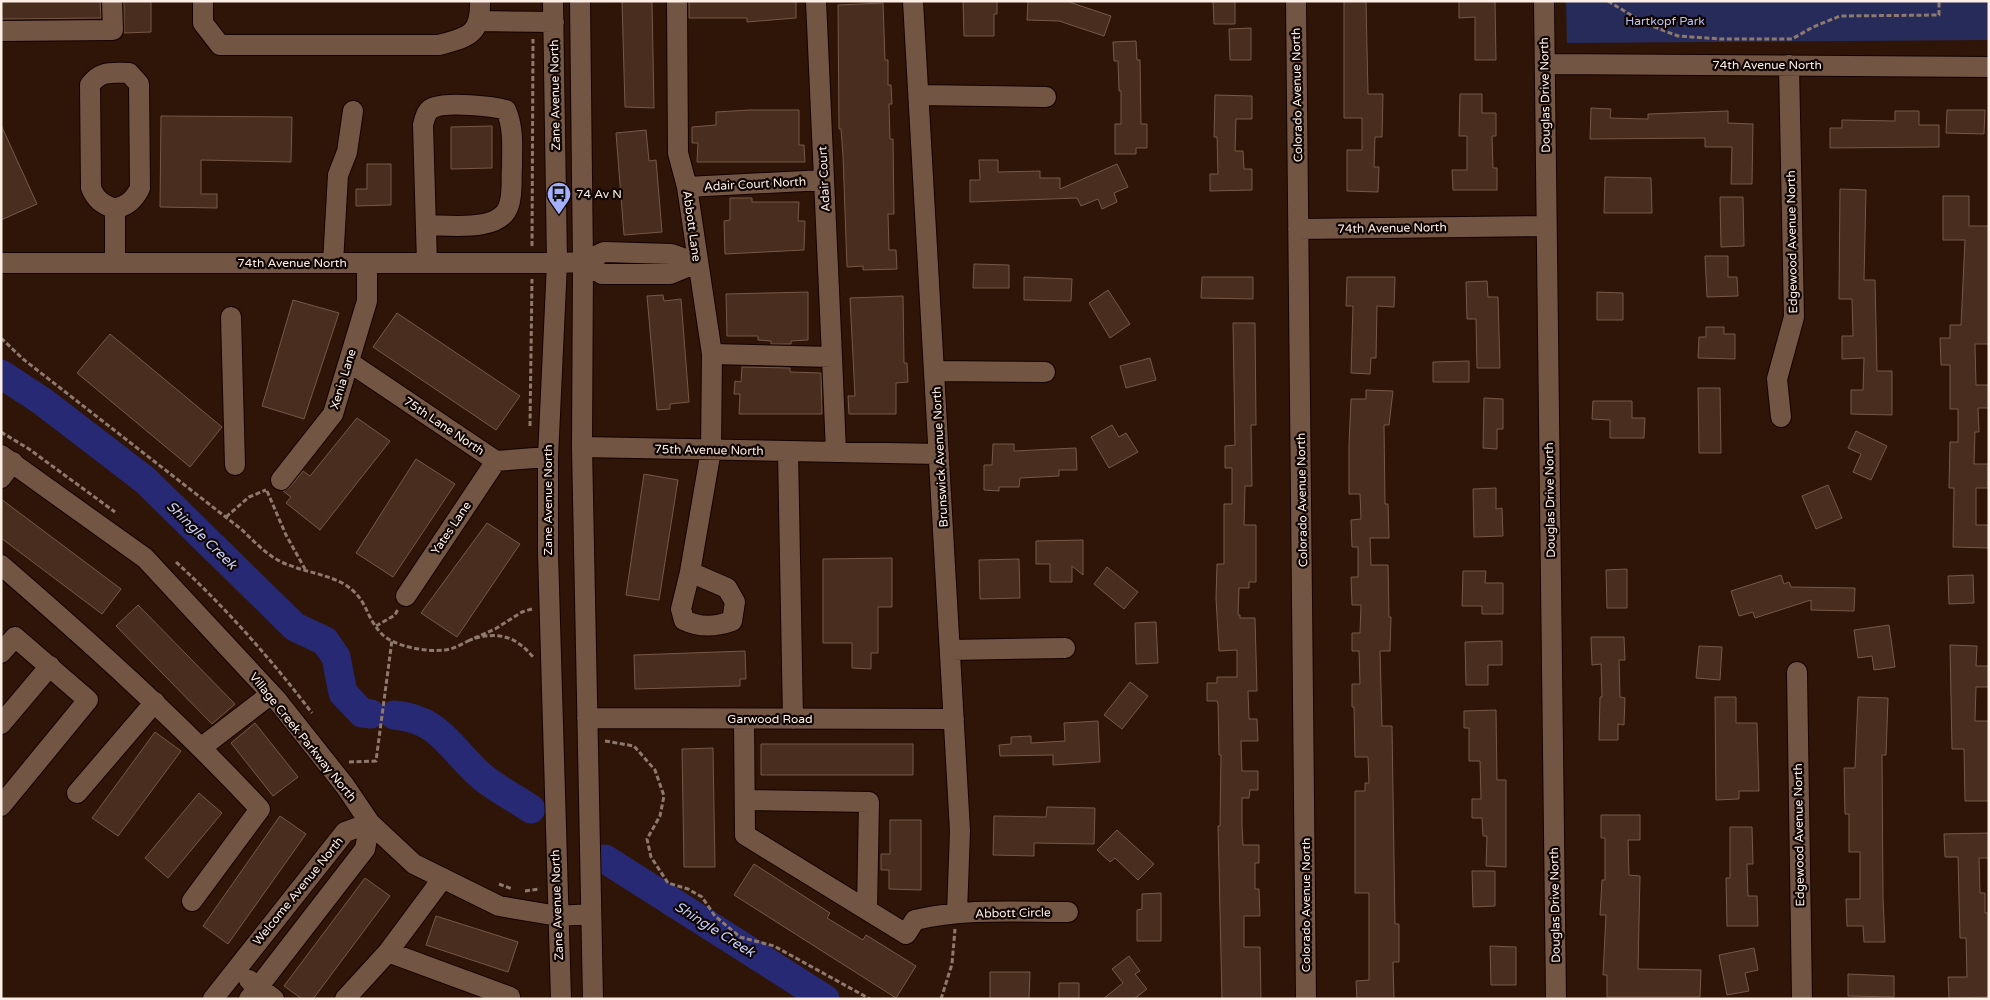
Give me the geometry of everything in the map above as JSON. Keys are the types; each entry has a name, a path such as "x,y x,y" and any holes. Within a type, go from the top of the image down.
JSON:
{"street":[{"path":"1,31 113,30 112,1"},
{"path":"203,1 203,22 220,45 439,45 469,37 479,22 480,1"},
{"name":"Zane Avenue North","path":"554,1 557,263 539,457 548,553 560,999"},
{"name":"Zane Avenue North","path":"580,1 583,262 582,447 593,999"},
{"name":"Abbott Lane","path":"677,1 678,153 687,187 712,354 711,450 690,572"},
{"name":"Adair Court","path":"816,1 832,357"},
{"name":"Brunswick Avenue North","path":"913,1 960,831 957,914"},
{"name":"Colorado Avenue North","path":"1296,1 1306,999"},
{"name":"Douglas Drive North","path":"1544,1 1556,999"},
{"path":"479,22 554,22"},
{"name":"74th Avenue North","path":"1545,64 1989,67"},
{"name":"Edgewood Avenue North","path":"1781,417 1777,379 1794,317 1789,65"},
{"path":"103,73 129,73 139,84 140,188 136,197 127,205 115,209 104,205 95,198 91,188 90,85 96,77 103,73"},
{"path":"919,95 1046,97"},
{"path":"426,225 489,224 502,217 509,207 512,134 511,121 506,110 493,107 447,106 434,107 426,113 422,125 427,263"},
{"path":"333,262 337,183 347,152 353,112"},
{"name":"Adair Court North","path":"687,187 824,180"},
{"path":"115,209 115,262"},
{"name":"74th Avenue North","path":"1298,229 1546,226"},
{"path":"583,262 604,252 670,254 697,263"},
{"name":"74th Avenue North","path":"1,262 583,262"},
{"name":"Xenia Lane","path":"274,485 333,414 367,301 367,262"},
{"path":"231,317 235,465"},
{"path":"712,354 832,357 836,452"},
{"name":"75th Lane North","path":"349,362 496,461 539,457"},
{"path":"935,371 1045,372"},
{"name":"75th Avenue North","path":"582,447 939,454"},
{"path":"788,451 793,719"},
{"path":"1,478 7,458"},
{"name":"Village Creek Parkway North","path":"7,458 145,558 271,694 346,786 370,823 414,864 499,906 558,916 591,914"},
{"name":"Yates Lane","path":"406,596 496,461"},
{"path":"1,565 155,702 202,747 260,809 192,901"},
{"path":"1,653 15,637 88,700 1,806"},
{"path":"950,650 1065,648"},
{"path":"1,724 50,666"},
{"name":"Edgewood Avenue North","path":"1797,672 1802,999"},
{"path":"202,747 271,694"},
{"path":"76,793 155,702"},
{"name":"Garwood Road","path":"587,718 954,719"},
{"path":"744,719 745,835 867,910"},
{"path":"745,800 869,802 867,910"},
{"name":"Welcome Avenue North","path":"212,999 345,832 370,823"},
{"name":"Welcome Avenue North","path":"254,993 365,849 370,823"},
{"path":"345,999 388,952 444,878"},
{"name":"Abbott Circle","path":"867,910 906,934 915,920 957,914 1068,912"},
{"path":"388,952 471,991 510,997"},
{"path":"234,971 254,993 274,999"}],"path":[{"path":"1608,1 1644,23 1678,36 1721,39 1792,38 1840,16 1939,15 1939,1"},
{"path":"533,22 532,263 539,457"},
{"path":"1,338 23,359 226,518 266,552 284,564 333,578 346,585 363,599 380,632 392,640 406,646 438,650 454,648 495,629 522,612 532,609"},
{"path":"1,432 29,449 123,518"},
{"path":"226,518 250,497 274,485 286,535 305,570"},
{"path":"173,560 213,597 289,682 316,719"},
{"path":"376,626 395,615 406,596"},
{"path":"532,599 532,618"},
{"path":"470,640 489,634 506,636 520,643 533,657"},
{"path":"350,762 376,761 392,640"},
{"path":"533,648 534,664"},
{"path":"587,741 602,740 634,746 655,770 664,796 660,816 646,839 651,857 668,883 688,889 702,897 714,916 740,937 774,946 870,999"},
{"path":"344,755 355,770"},
{"path":"496,883 520,892 540,889 541,881"},
{"path":"941,999 952,964 957,914"}],"green space":[{"name":"Hartkopf Park","path":"1566,1 1989,1 1989,40 1567,43"}],"building":[{"path":"1,1 100,1 101,18 1,19"},
{"path":"124,1 151,1 151,32 124,33"},
{"path":"622,1 652,1 654,108 625,107"},
{"path":"689,1 796,1 796,18 747,22 747,18 689,18"},
{"path":"963,1 997,1 997,14 994,14 994,36 964,36"},
{"path":"1028,1 1066,1 1111,16 1104,36 1059,21 1027,20"},
{"path":"1213,1 1235,1 1235,24 1214,24"},
{"path":"1344,1 1366,1 1368,94 1383,94 1382,137 1375,137 1374,167 1379,167 1378,192 1347,191 1347,150 1362,150 1362,118 1344,118"},
{"path":"1459,1 1495,1 1496,60 1475,60 1475,17 1459,18"},
{"path":"883,3 885,60 888,60 888,85 891,85 892,104 889,104 890,139 893,139 894,214 888,214 889,250 896,250 897,269 863,270 863,266 847,267 843,156 841,129 839,129 838,5"},
{"path":"1251,28 1251,60 1230,60 1229,29"},
{"path":"1136,41 1137,60 1140,60 1141,124 1147,124 1147,148 1136,148 1136,154 1115,154 1115,124 1121,124 1121,91 1119,91 1118,61 1114,61 1113,42"},
{"path":"1460,94 1482,94 1482,113 1496,113 1496,136 1492,136 1493,168 1497,168 1497,190 1453,190 1452,170 1467,170 1467,136 1459,136"},
{"path":"1215,95 1252,96 1252,119 1236,119 1235,151 1243,151 1244,169 1252,169 1252,190 1210,191 1210,174 1218,174 1217,137 1214,137"},
{"path":"1591,108 1611,109 1610,118 1648,119 1648,114 1728,111 1728,123 1753,124 1752,184 1731,184 1732,147 1705,147 1705,138 1590,139"},
{"path":"799,110 799,145 804,145 805,162 697,162 698,143 692,143 692,127 716,125 716,112"},
{"path":"1947,110 1985,110 1984,134 1946,133"},
{"path":"1895,111 1919,111 1919,125 1939,125 1939,147 1830,148 1830,128 1842,128 1842,120 1895,121"},
{"path":"161,116 292,117 291,162 201,160 201,194 217,194 217,208 160,207"},
{"path":"1,125 37,204 1,220"},
{"path":"492,126 492,168 451,169 451,127"},
{"path":"646,130 649,161 656,160 662,232 624,235 616,133"},
{"path":"979,160 998,160 998,172 1040,171 1040,178 1060,178 1060,189 1117,164 1128,187 1114,193 1117,202 1102,209 1098,199 1081,206 1077,198 970,202 970,180 980,180"},
{"path":"367,164 391,164 391,205 356,206 356,189 367,189"},
{"path":"1605,177 1651,178 1652,213 1604,213"},
{"path":"1840,189 1866,190 1864,280 1875,280 1877,371 1892,371 1892,415 1851,414 1851,390 1863,390 1864,358 1842,359 1842,336 1853,336 1852,299 1839,299"},
{"path":"1943,196 1969,196 1969,226 1989,226 1989,344 1975,344 1976,385 1989,385 1989,408 1978,408 1979,432 1975,432 1974,464 1988,464 1988,488 1976,488 1976,525 1988,525 1988,548 1953,547 1954,488 1949,488 1950,442 1958,442 1958,409 1950,409 1950,365 1941,365 1940,338 1950,338 1950,325 1961,325 1965,240 1943,240"},
{"path":"1720,197 1743,197 1744,246 1721,247"},
{"path":"730,198 752,198 752,202 799,202 798,221 805,221 804,250 725,254 724,221 730,220"},
{"path":"1705,256 1728,256 1728,277 1737,277 1738,296 1707,297"},
{"path":"974,264 1009,265 1009,288 973,288"},
{"path":"1024,277 1072,279 1071,301 1024,300"},
{"path":"1202,277 1253,277 1253,299 1201,298"},
{"path":"1347,277 1395,277 1394,307 1377,306 1376,358 1371,358 1370,374 1351,373 1353,306 1346,306"},
{"path":"1487,281 1488,297 1498,297 1500,368 1477,368 1476,319 1467,319 1466,282"},
{"path":"1108,290 1130,324 1110,338 1089,303"},
{"path":"808,292 808,340 791,341 791,344 771,344 771,341 758,340 758,336 727,336 726,294"},
{"path":"1597,292 1623,293 1623,320 1597,320"},
{"path":"663,295 664,301 681,299 689,402 670,404 670,409 657,410 647,296"},
{"path":"903,296 904,363 907,363 908,382 896,383 896,414 849,414 848,396 855,396 850,298"},
{"path":"293,300 339,313 304,419 262,406"},
{"path":"397,313 520,396 496,430 373,347"},
{"path":"1233,323 1255,323 1256,425 1251,425 1252,486 1245,486 1244,525 1256,525 1256,582 1249,582 1249,588 1239,588 1238,615 1240,615 1240,618 1255,618 1257,691 1248,691 1249,719 1257,719 1258,741 1241,741 1242,771 1258,771 1258,790 1250,790 1249,798 1242,798 1242,826 1243,845 1259,845 1259,863 1255,863 1255,889 1259,889 1260,916 1244,916 1244,947 1260,947 1261,999 1222,999 1218,826 1220,826 1221,755 1219,755 1218,704 1217,701 1207,701 1207,683 1217,683 1217,677 1237,677 1237,650 1219,651 1216,598 1217,564 1224,564 1224,504 1232,504 1232,468 1225,468 1225,446 1235,445"},
{"path":"1706,327 1724,327 1724,334 1735,334 1735,359 1698,358 1699,337 1706,337"},
{"path":"110,334 222,427 190,467 77,373"},
{"path":"1150,358 1156,380 1126,388 1120,366"},
{"path":"1469,361 1469,382 1433,382 1433,362"},
{"path":"742,367 790,368 790,372 821,373 822,414 739,414 740,394 734,394 735,381 741,382"},
{"path":"1698,388 1720,388 1721,453 1699,453"},
{"path":"1366,390 1393,391 1389,425 1384,425 1385,504 1388,504 1389,538 1370,538 1371,565 1388,565 1389,617 1391,617 1390,651 1380,651 1382,726 1392,726 1395,924 1399,924 1399,962 1393,962 1394,999 1357,999 1356,981 1369,980 1369,893 1355,893 1355,791 1365,791 1365,783 1369,783 1368,757 1355,757 1354,707 1352,707 1352,684 1360,684 1359,651 1352,651 1352,633 1360,633 1361,605 1352,605 1351,577 1358,577 1358,547 1352,547 1351,520 1361,519 1360,494 1349,494 1349,445 1351,399 1366,399"},
{"path":"1484,398 1503,399 1503,429 1497,429 1497,449 1483,448"},
{"path":"1593,401 1632,401 1632,418 1645,418 1644,438 1610,438 1610,420 1592,419"},
{"path":"357,418 390,441 320,530 286,503 291,497 283,491 290,487 303,471 310,476"},
{"path":"1112,425 1119,437 1126,433 1138,452 1109,468 1091,437"},
{"path":"1856,431 1887,446 1871,480 1853,472 1861,454 1848,448"},
{"path":"993,444 1014,444 1014,451 1076,448 1077,470 1059,470 1059,476 1020,478 1019,487 999,487 999,491 984,490 984,465 992,465"},
{"path":"416,459 455,484 393,577 356,553"},
{"path":"644,474 678,480 659,600 626,595"},
{"path":"1828,485 1842,518 1816,529 1802,496"},
{"path":"1496,488 1496,509 1502,508 1503,536 1474,537 1473,489"},
{"path":"1,499 121,589 102,614 1,538"},
{"path":"487,523 520,544 457,637 421,613"},
{"path":"1083,540 1083,575 1072,566 1072,582 1050,582 1050,564 1036,564 1036,541"},
{"path":"892,558 892,607 878,607 878,653 871,653 871,669 852,668 852,643 823,643 823,559"},
{"path":"1019,559 1020,598 980,599 979,560"},
{"path":"1107,567 1138,592 1124,609 1094,584"},
{"path":"1627,569 1627,608 1607,608 1606,570"},
{"path":"1463,571 1486,571 1485,583 1503,583 1503,614 1482,614 1482,606 1462,606"},
{"path":"1781,575 1784,584 1789,582 1791,587 1855,588 1854,611 1811,610 1811,600 1755,618 1753,612 1739,616 1731,591"},
{"path":"1973,575 1974,603 1949,604 1948,576"},
{"path":"138,605 235,704 212,724 116,626"},
{"path":"1156,622 1158,663 1136,664 1135,623"},
{"path":"1889,625 1895,667 1874,670 1872,656 1858,658 1854,630"},
{"path":"1591,637 1624,637 1625,660 1619,660 1620,697 1625,698 1624,725 1618,724 1618,740 1599,740 1600,697 1602,697 1601,664 1592,665"},
{"path":"1502,641 1502,665 1488,665 1488,685 1466,685 1465,642"},
{"path":"1950,645 1977,646 1976,666 1989,666 1989,687 1976,687 1975,721 1989,721 1989,801 1965,801 1964,749 1952,749"},
{"path":"1699,646 1722,647 1720,680 1696,678"},
{"path":"745,651 746,679 740,679 740,686 635,689 634,655"},
{"path":"1130,682 1148,696 1122,729 1104,715"},
{"path":"1715,697 1736,697 1736,723 1757,723 1759,791 1739,791 1739,799 1716,800"},
{"path":"1858,697 1888,698 1886,755 1882,755 1885,942 1864,942 1863,926 1847,926 1846,899 1860,899 1860,852 1849,852 1849,814 1845,814 1844,768 1855,768"},
{"path":"1496,710 1497,780 1506,780 1506,867 1486,866 1487,836 1483,836 1482,818 1472,818 1472,799 1481,799 1480,761 1469,761 1469,728 1464,728 1464,711"},
{"path":"1098,721 1100,762 1053,765 1053,755 1000,756 999,745 1011,744 1011,737 1031,736 1031,743 1065,741 1064,723"},
{"path":"255,723 298,777 273,796 231,743"},
{"path":"155,732 181,751 118,836 92,818"},
{"path":"761,744 913,744 913,775 761,775"},
{"path":"713,748 715,867 684,867 682,749"},
{"path":"199,793 222,813 168,878 145,858"},
{"path":"1047,807 1095,808 1094,844 1034,843 1034,856 993,855 994,816 1046,817"},
{"path":"1601,815 1640,815 1640,840 1628,840 1629,875 1640,876 1638,969 1701,970 1700,997 1607,997 1607,975 1603,975 1606,915 1600,915 1602,880 1605,880 1605,838 1601,838"},
{"path":"280,816 306,834 228,944 203,926"},
{"path":"890,820 921,820 921,890 889,889 889,870 881,870 881,854 890,854"},
{"path":"1730,827 1752,827 1753,864 1747,864 1748,896 1757,896 1758,926 1727,926 1726,878 1730,878"},
{"path":"1117,830 1154,864 1138,880 1115,858 1110,862 1097,850"},
{"path":"1989,833 1989,858 1979,858 1980,893 1985,893 1985,913 1989,913 1989,997 1949,998 1948,977 1967,977 1966,938 1960,938 1958,857 1945,857 1944,834"},
{"path":"754,864 830,913 827,918 863,940 866,935 916,966 896,998 734,895"},
{"path":"1472,871 1495,871 1495,906 1473,907"},
{"path":"365,878 390,896 313,999 302,999 284,986"},
{"path":"1161,893 1161,941 1137,941 1137,910 1142,909 1142,894"},
{"path":"436,916 518,942 508,972 426,945"},
{"path":"1490,946 1516,947 1516,985 1491,985"},
{"path":"1754,948 1758,970 1745,973 1749,991 1727,995 1719,955"},
{"path":"1129,956 1140,971 1135,974 1147,989 1134,999 1103,999 1123,983 1112,969"},
{"path":"990,972 1030,972 1029,999 990,999"},
{"path":"1848,974 1894,976 1894,997 1848,996"},
{"path":"1059,983 1079,983 1079,999 1059,999"}],"waterway":[{"name":"Shingle Creek","path":"1,374 42,401 145,480 295,627 325,641 336,657 343,693 362,713 371,714"},
{"name":"Shingle Creek","path":"394,715 410,718 433,728 485,779 531,809"},
{"name":"Shingle Creek","path":"605,859 825,999"}],"place":[{"name":"74 Av N","path":"559,215"}]}
